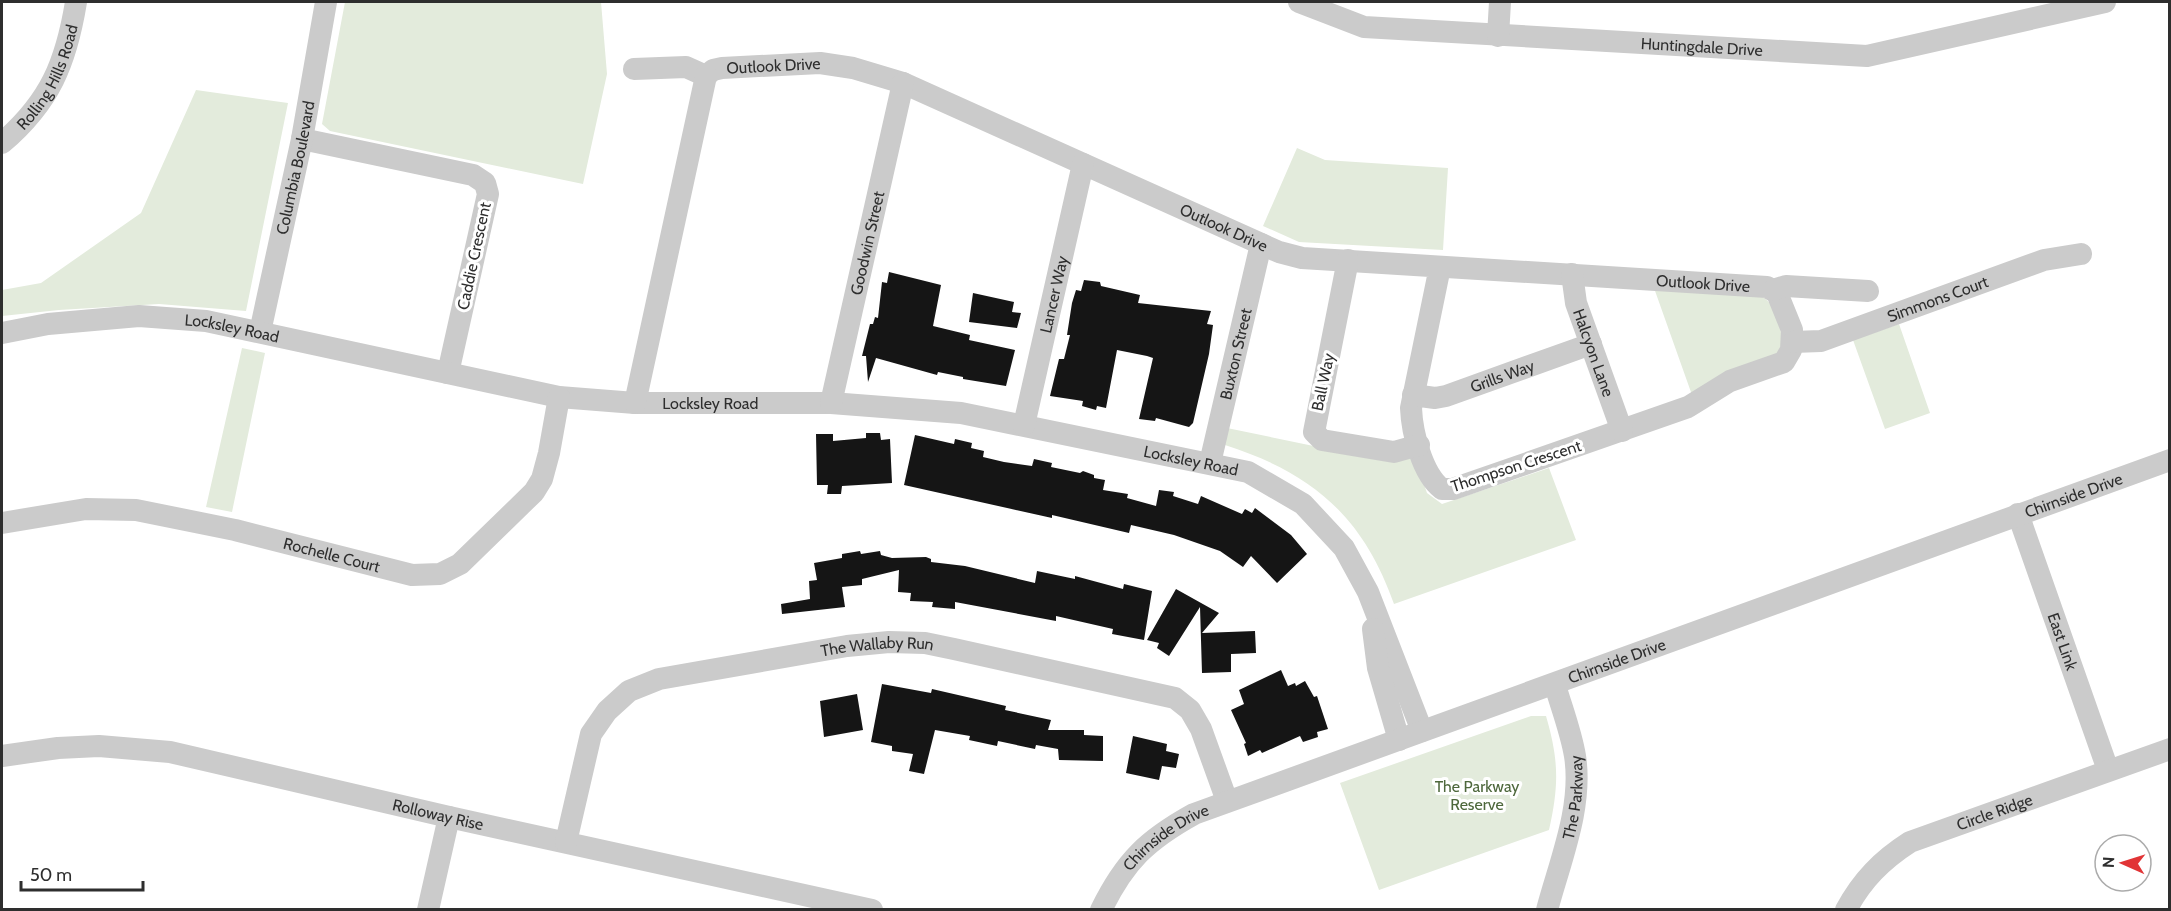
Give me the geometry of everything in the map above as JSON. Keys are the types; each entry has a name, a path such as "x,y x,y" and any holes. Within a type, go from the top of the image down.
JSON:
{"street":[{"name":"Rolling Hills Road","path":"2,143 24,123 50,87 67,47 76,2"},
{"name":"Columbia Boulevard","path":"260,332 302,139 326,2"},
{"name":"Huntingdale Drive","path":"1299,2 1364,27 1867,56 2105,2"},
{"path":"1498,36 1500,2"},
{"name":"Outlook Drive","path":"635,403 706,76 713,70 722,68 820,63 853,68 903,83 1261,244 1302,258 1755,285 1777,293 1792,330 1793,342"},
{"name":"Outlook Drive","path":"634,69 686,67 706,76"},
{"name":"Goodwin Street","path":"831,403 903,83"},
{"name":"Caddie Crescent","path":"302,139 473,175 485,183 488,194 448,373"},
{"name":"Lancer Way","path":"1024,425 1083,164"},
{"name":"Buxton Street","path":"1210,463 1261,244"},
{"name":"Simmons Court","path":"1793,342 1821,341 2044,260 2081,254"},
{"name":"Ball Way","path":"1348,260 1314,432 1322,440 1394,452 1419,445"},
{"name":"Thompson Crescent","path":"1440,267 1413,395 1411,419 1434,482 1442,489 1453,489 1688,407 1730,381 1784,362 1793,342"},
{"name":"Halcyon Lane","path":"1572,274 1576,303 1622,431"},
{"name":"Outlook Drive","path":"1773,290 1786,286 1868,291"},
{"name":"Locksley Road","path":"2,333 48,324 139,316 206,321 559,397 635,403 831,403 961,413 1248,472 1303,504 1344,548 1368,592 1422,731"},
{"name":"Grills Way","path":"1413,395 1435,398 1446,396 1591,344"},
{"name":"Rochelle Court","path":"2,523 86,509 136,510 235,530 412,575 440,574 460,564 534,492 542,479 559,397"},
{"name":"Chirnside Drive","path":"1101,909 1112,888 1140,849 1185,819 1227,801 1555,685 2169,460"},
{"name":"East Link","path":"2018,514 2108,770"},
{"name":"Locksley Road","path":"1368,592 1378,668 1399,740"},
{"name":"The Wallaby Run","path":"566,842 591,734 607,711 629,691 659,679 848,646 889,642 925,643 1175,698 1190,710 1201,729 1227,801"},
{"name":"The Parkway","path":"1547,909 1571,823 1576,788 1575,758 1555,685"},
{"name":"Rolloway Rise","path":"2,756 68,747 144,748 170,752 449,817 872,909"},
{"name":"Circle Ridge","path":"1846,909 1859,887 1875,869 1910,842 2169,748"},
{"path":"428,909 449,817"}],"green space":[{"path":"345,2 601,2 607,74 583,184 330,131 322,124"},
{"path":"196,90 288,103 246,311 159,304 2,316 2,290 41,283 141,213"},
{"path":"1297,148 1325,160 1448,168 1443,250 1299,242 1263,226"},
{"path":"1654,288 1760,295 1772,306 1779,320 1780,352 1692,395"},
{"path":"1899,324 1930,413 1885,429 1853,340"},
{"path":"242,348 265,353 232,512 206,507"},
{"path":"1227,428 1386,461 1410,458 1416,461 1427,493 1442,504 1549,468 1576,540 1394,604 1367,546 1350,522 1309,484 1256,456 1225,445"},
{"name":"The Parkway Reserve","path":"1531,716 1546,716 1553,746 1556,786 1549,830 1379,890 1340,783"}],"building":[{"path":"889,272 941,285 933,326 970,335 969,340 1015,350 1006,386 963,379 963,377 938,372 937,375 876,358 868,382 866,356 862,356 870,324 873,324 875,317 878,318 882,282 887,283"},
{"path":"1084,280 1100,282 1101,286 1140,295 1138,303 1211,311 1207,324 1213,325 1209,354 1193,423 1189,427 1156,418 1155,421 1139,419 1153,358 1147,356 1117,350 1106,408 1097,406 1096,410 1082,406 1083,401 1050,396 1059,359 1064,359 1070,335 1067,335 1072,303 1076,290 1081,291"},
{"path":"973,293 1014,302 1012,312 1021,313 1017,328 969,322"},
{"path":"866,433 880,433 881,440 890,439 892,483 842,486 841,494 827,494 828,485 817,485 816,434 833,434 833,441 866,438"},
{"path":"915,435 954,444 955,439 972,443 971,448 984,451 983,457 1004,462 1032,466 1034,459 1052,463 1051,467 1080,473 1083,471 1094,475 1094,478 1105,480 1103,490 1128,494 1127,498 1156,506 1159,490 1174,492 1173,496 1198,504 1201,496 1242,514 1245,509 1252,513 1255,508 1291,535 1307,554 1277,583 1251,556 1243,567 1220,551 1174,535 1131,525 1129,533 904,485"},
{"path":"860,551 861,554 880,551 881,555 892,558 926,557 931,559 931,562 965,566 1035,583 1037,571 1075,579 1075,576 1123,589 1124,584 1152,591 1144,640 1112,634 1113,629 1056,616 1056,621 955,602 955,609 932,607 933,602 910,601 911,593 898,592 899,570 862,579 862,585 842,587 845,607 782,614 781,604 810,599 809,581 817,580 814,563 842,558 842,554"},
{"path":"1176,589 1219,613 1202,633 1255,631 1256,653 1231,654 1231,672 1202,673 1200,607 1169,656 1157,648 1159,643 1147,640"},
{"path":"1281,670 1288,686 1295,683 1296,686 1305,681 1314,697 1317,696 1328,729 1317,732 1318,737 1303,742 1300,736 1262,753 1260,750 1248,756 1244,744 1246,743 1231,710 1244,704 1239,690"},
{"path":"882,684 931,693 932,689 1006,706 1005,710 1051,720 1048,730 1084,730 1084,735 1103,736 1103,761 1059,760 1058,749 1036,745 1035,749 998,741 997,746 969,740 970,736 935,730 924,774 909,771 913,754 892,751 892,746 871,742"},
{"path":"857,694 863,730 824,737 820,701"},
{"path":"1133,736 1167,744 1166,751 1179,754 1176,768 1162,766 1159,780 1126,773"}]}
